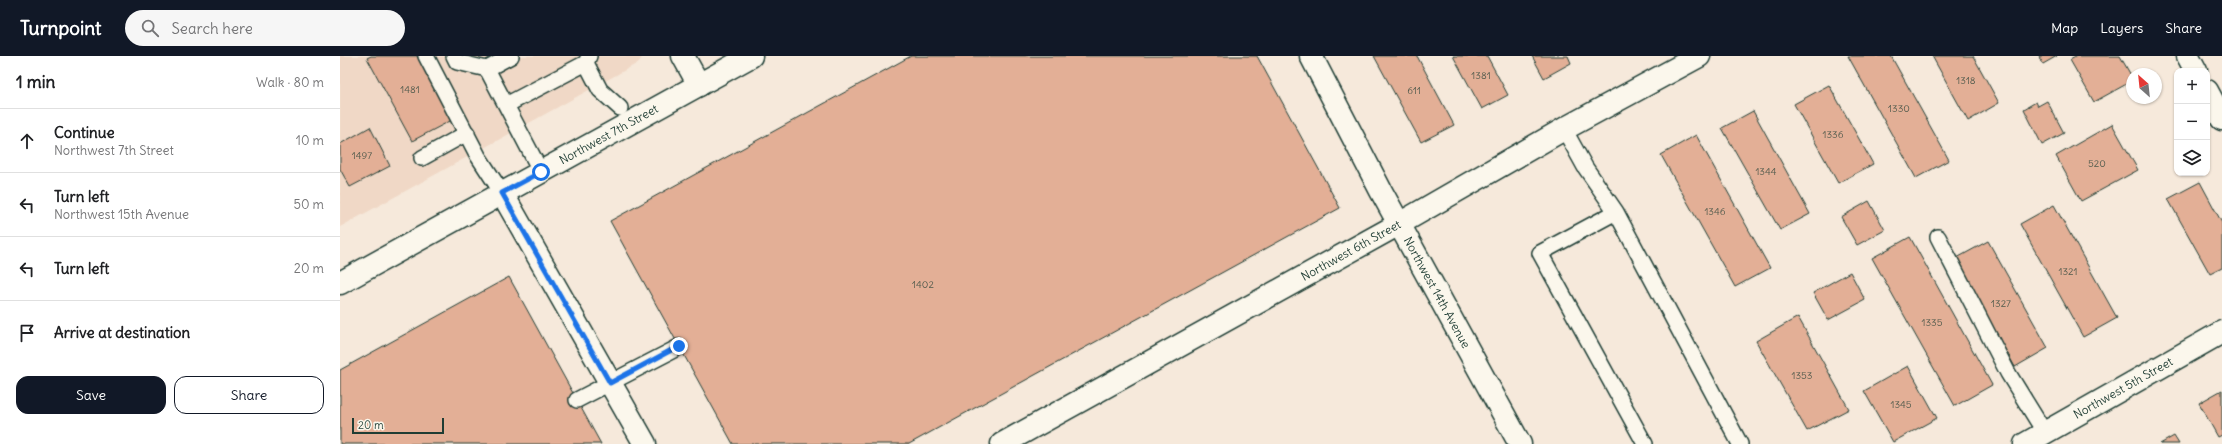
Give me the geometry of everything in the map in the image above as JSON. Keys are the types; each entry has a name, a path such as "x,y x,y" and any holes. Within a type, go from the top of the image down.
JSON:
{"street":[{"path":"683,56 699,85"},
{"name":"Northwest 7th Street","path":"340,283 751,56"},
{"name":"Northwest 14th Avenue","path":"1311,56 1399,224 1520,444"},
{"name":"Northwest 6th Street","path":"1002,444 1399,224 1564,129 1699,56"},
{"path":"2188,56 2194,68"},
{"path":"2210,97 2222,119"},
{"path":"502,193 645,444"},
{"name":"Northwest 5th Street","path":"2024,444 2222,332"}],"lane":[{"path":"426,56 478,156 502,193"},
{"path":"454,56 457,62 487,69 511,56"},
{"path":"506,105 587,60 600,90 620,108"},
{"path":"487,69 541,172"},
{"path":"1564,129 1585,167 1616,212 1740,444"},
{"path":"422,158 467,134"},
{"path":"1616,212 1540,253 1645,444"},
{"path":"1938,237 2008,373 2045,432"},
{"path":"577,400 679,346"}],"shaded area":[{"path":"340,56 643,56 638,63 340,227"}],"building":[{"path":"371,56 417,56 452,120 412,141 367,58"},
{"path":"911,56 1257,56 1340,208 909,444 733,444 610,221"},
{"path":"1374,56 1417,56 1454,125 1421,142"},
{"path":"1453,56 1487,56 1508,95 1482,109"},
{"path":"1532,56 1568,56 1571,63 1544,78"},
{"path":"1848,56 1891,56 1949,160 1916,178"},
{"path":"1932,56 1973,56 1999,103 1968,121"},
{"path":"2039,56 2057,56 2043,64"},
{"path":"2077,56 2120,56 2127,68 2126,84 2094,102 2070,60"},
{"path":"1829,85 1873,164 1838,183 1794,104"},
{"path":"2047,101 2064,133 2042,145 2024,109 2036,102 2038,106"},
{"path":"1753,111 1810,214 1780,230 1722,128"},
{"path":"2112,124 2138,170 2081,201 2056,156"},
{"path":"370,127 390,166 350,187 340,169 340,144"},
{"path":"1696,135 1770,268 1735,287 1661,155"},
{"path":"2200,182 2222,223 2222,268 2210,274 2168,199"},
{"path":"1869,201 1885,230 1857,245 1841,217"},
{"path":"2054,205 2117,318 2083,337 2020,224"},
{"path":"1910,237 1992,385 1955,406 1872,258"},
{"path":"1988,241 2048,348 2015,367 1955,259"},
{"path":"1850,272 1865,300 1828,320 1813,293"},
{"path":"509,277 601,444 340,444 340,370"},
{"path":"1798,317 1849,409 1807,431 1756,341"},
{"path":"1908,366 1937,418 1893,442 1864,391"},
{"path":"2222,390 2222,435 2218,437 2199,403"},
{"path":"2174,436 2179,444 2160,444"}],"route":[{"path":"541,172 502,193 610,383 679,346"}]}
